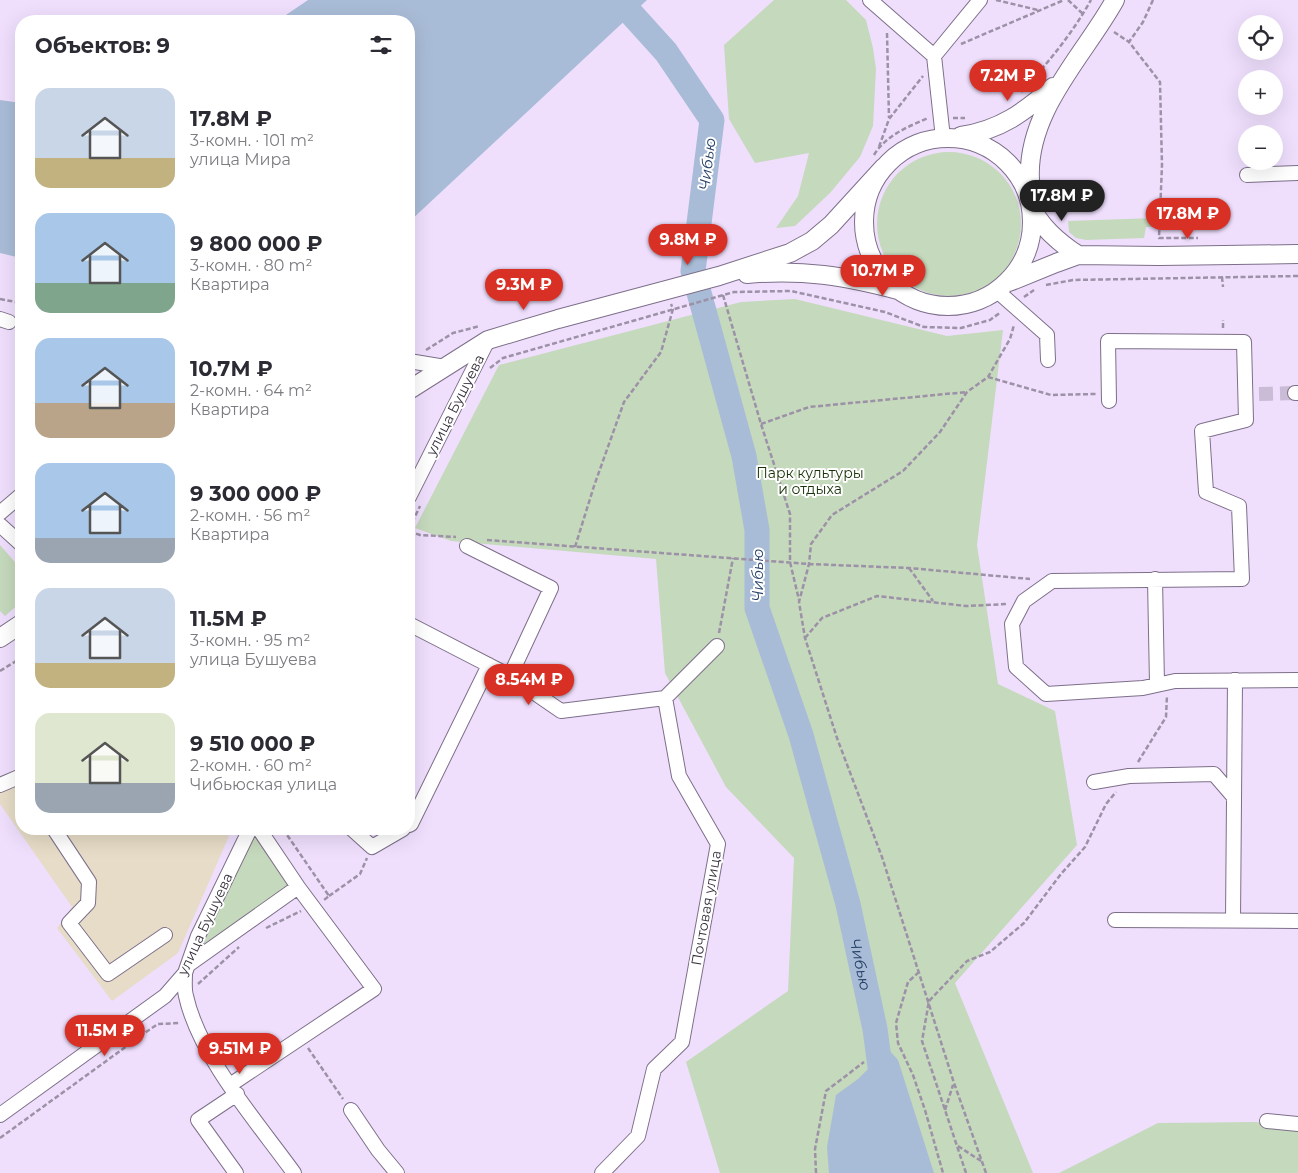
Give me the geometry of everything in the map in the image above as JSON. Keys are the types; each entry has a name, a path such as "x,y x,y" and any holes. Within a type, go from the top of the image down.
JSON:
{"main road":[{"path":"1001,287 1024,260 1032,232 1029,168 1036,135 1048,105 1065,77 1102,25 1115,0"},
{"path":"415,386 488,340 665,289 719,276 790,253 812,241 831,225 879,161 929,140 985,131 1013,119 1065,77"},
{"path":"949,138 981,144 1004,158 1021,178 1039,219 1063,246 1078,255"},
{"path":"879,161 864,216 866,242 878,269 898,290"},
{"path":"719,276 763,272 808,273 853,279 898,290 924,303 953,306 982,300 1001,287 1047,266 1078,255 1298,254"},
{"path":"0,638 15,628"}],"street":[{"path":"870,0 934,60 940,116 949,138"},
{"path":"934,60 980,0"},
{"path":"1247,175 1298,174"},
{"path":"1001,287 1018,310 1047,335 1048,360"},
{"name":"улица Бушуева","path":"415,500 488,340"},
{"path":"1109,398 1108,341 1244,342 1252,394 1246,420 1202,431 1206,492 1239,506 1242,579 1052,580 1024,601 1012,624 1016,667 1046,694 1143,688 1175,681 1298,680"},
{"path":"415,362 445,367"},
{"path":"0,512 15,500"},
{"path":"0,525 15,539"},
{"path":"463,542 551,588 510,676"},
{"path":"1155,580 1157,684"},
{"path":"415,627 510,676 561,711 666,698 717,646"},
{"path":"415,816 489,665"},
{"path":"1233,920 1234,680"},
{"name":"Почтовая улица","path":"602,1173 638,1136 654,1069 682,1042 718,844 680,776 666,698"},
{"path":"1094,782 1130,776 1214,774 1234,796"},
{"path":"0,785 15,779"},
{"path":"58,835 89,882 88,903 69,923 108,974 165,935"},
{"name":"улица Бушуева","path":"0,1115 166,996 187,969 198,936 247,835"},
{"path":"236,1173 198,1120 301,1038 374,990 298,887 263,835"},
{"path":"359,835 372,847 393,835"},
{"path":"294,1173 232,1092 195,1026 185,995 187,969 298,887"},
{"path":"1115,920 1298,921"},
{"path":"351,1110 378,1150 397,1173"},
{"path":"1267,1121 1298,1124"}],"path":[{"path":"996,0 1039,11"},
{"path":"961,44 1064,0"},
{"path":"1068,0 1083,14"},
{"path":"1015,98 1052,58 1091,0"},
{"path":"1153,0 1143,22 1129,42 1160,82 1162,165 1160,238 1199,238"},
{"path":"886,15 889,119"},
{"path":"879,161 878,148 889,119 934,60"},
{"path":"878,148 899,131 933,116 968,118"},
{"path":"1222,277 1223,287"},
{"path":"484,372 503,358 722,295 790,514 790,562 805,638 837,738 882,857 954,1083 986,1173"},
{"path":"0,299 15,302"},
{"path":"575,547 594,486 624,402 661,352 673,309"},
{"path":"799,602 809,564 811,544 832,515 903,471 940,432 967,392 988,377 1010,339 1018,310"},
{"path":"988,377 1050,395 1109,398"},
{"path":"761,424 809,408 967,392"},
{"path":"415,533 463,542"},
{"path":"480,539 809,564 909,568 1052,580"},
{"path":"717,646 733,558"},
{"path":"909,568 933,602"},
{"path":"805,638 822,618 877,596 966,606 1011,604 1024,601"},
{"path":"0,671 15,662"},
{"path":"966,1173 922,1041 929,1001 968,961 990,952 1024,923 1061,874 1085,847 1106,804 1130,776 1166,717 1167,696 1175,681"},
{"path":"329,896 360,874 372,847"},
{"path":"919,972 908,982 896,1023 898,1043 916,1084 943,1173"},
{"path":"0,1138 158,1024 179,1022 185,1027"},
{"path":"301,1038 351,1110"},
{"path":"816,1173 815,1149 826,1091 864,1062"},
{"path":"944,1110 954,1083"},
{"path":"957,1146 982,1161"}],"shaded area":[{"path":"15,785 15,825 0,804 0,791"},
{"path":"22,835 229,835 178,953 112,1001 57,928 72,907"}],"green space":[{"path":"774,0 846,0 866,20 876,69 873,126 860,157 830,193 795,226 776,228 798,196 809,153 755,163 729,119 724,45"},
{"path":"949,152 977,157 1000,173 1016,196 1021,224 1016,252 1000,275 977,291 949,296 921,291 898,275 882,252 877,224 882,196 898,173 921,157"},
{"path":"1155,218 1154,227 1146,227 1144,238 1086,240 1076,238 1069,232 1068,221"},
{"name":"Парк культуры и отдыха","path":"795,299 947,336 1003,330 977,545 998,684 1055,711 1077,845 955,983 1033,1173 720,1173 686,1062 788,991 794,858 726,787 665,673 656,559 451,541 415,528 499,365 741,302"},
{"path":"0,545 15,562 15,607 5,616 0,611"},
{"path":"253,835 258,835 291,886 199,952"},
{"path":"1256,1122 1298,1129 1298,1173 1059,1173 1158,1123"}],"water":[{"path":"308,0 647,0 415,216 415,15 286,15"},
{"path":"0,100 15,102 15,257 0,253"},
{"path":"889,1050 898,1060 934,1173 829,1173 827,1147 836,1095 858,1079 871,1066 870,1058"}],"waterway":[{"name":"Чибью","path":"619,0 666,52 712,120 693,271 744,456 757,530 757,608 801,735 848,904 875,1029 883,1089"}],"tunnel":[{"path":"1259,394 1295,393"}]}
